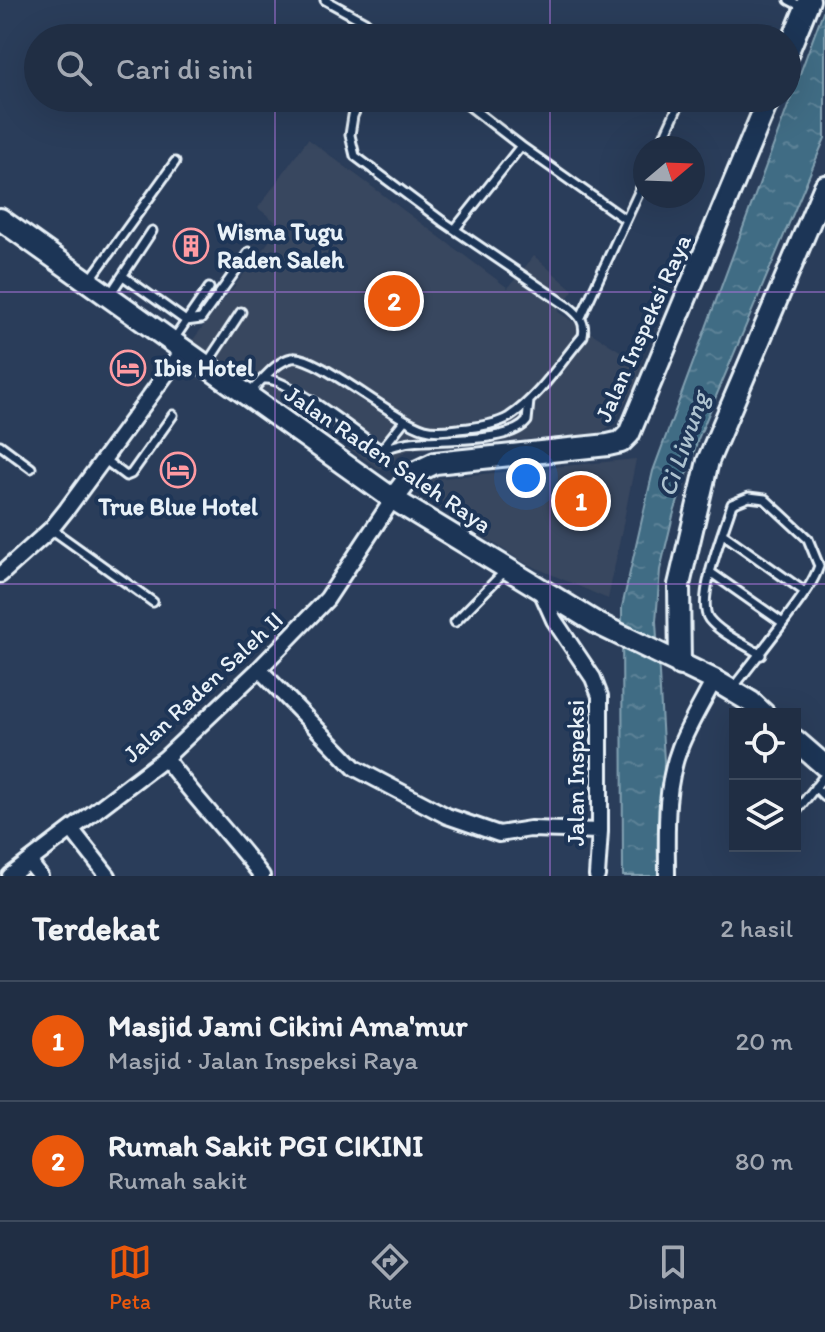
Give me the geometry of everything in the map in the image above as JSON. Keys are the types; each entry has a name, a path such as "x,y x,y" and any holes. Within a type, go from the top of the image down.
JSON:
{"street":[{"path":"796,24 802,3"},
{"name":"Jalan Inspeksi Raya","path":"393,499 412,474 435,463 608,445 621,442 629,434 763,112"},
{"path":"674,661 679,585 708,461 825,186"},
{"name":"Jalan Raden Saleh Raya","path":"0,219 393,499 541,591 619,634 723,685 756,708"},
{"path":"1,572 51,529 105,460 177,346"},
{"name":"Jalan Raden Saleh II","path":"10,876 165,758 259,669 327,599 393,499"},
{"name":"Jalan Inspeksi","path":"541,591 554,620 593,678 600,696 597,876"},
{"path":"259,669 355,768 447,816 499,834 530,829 600,831"},
{"path":"667,876 667,810 680,747 723,685"},
{"path":"801,745 825,766"},
{"path":"165,758 192,795 229,834 262,876"},
{"path":"72,830 108,876"},
{"path":"30,863 40,876"}],"lane":[{"path":"325,0 367,24"},
{"path":"247,395 289,358 299,357 404,421 437,431 479,426 502,420 529,401 583,336 581,317 355,156 350,135 355,112"},
{"path":"477,112 626,220"},
{"path":"664,136 675,112"},
{"path":"455,229 521,146"},
{"path":"88,282 175,162"},
{"path":"581,317 633,205"},
{"path":"108,296 152,231"},
{"path":"123,276 186,321 201,319 249,252"},
{"path":"177,346 186,321 209,288"},
{"path":"205,367 241,312"},
{"path":"264,379 273,378 295,390 381,450"},
{"path":"381,450 408,442 482,437 513,431 527,421 529,401"},
{"path":"105,460 126,476 131,474 173,415"},
{"path":"381,450 404,421"},
{"path":"0,445 31,468"},
{"path":"723,685 761,655 814,580 819,566 808,539 765,499 749,497 732,504 710,572 704,608 709,619 761,655"},
{"path":"51,529 153,602"},
{"path":"723,534 805,592"},
{"path":"455,622 506,569"},
{"path":"710,572 783,623"},
{"path":"801,805 825,775"},
{"path":"815,787 825,797"}],"shaded area":[{"path":"308,139 508,288 534,256 573,290 558,312 647,368 611,426 599,433 406,451 380,470 192,341 281,226 258,208"},
{"path":"636,459 608,599 523,562 423,497 432,479"}],"water":[{"name":"Ci Liwung","path":"825,6 825,138 698,439 673,516 660,570 656,621 664,761 660,876 623,876 622,607 653,471 786,112 801,112 801,71"}],"place":[{"name":"Wisma Tugu Raden Saleh","path":"191,246"},
{"name":"Rumah Sakit PGI CIKINI","path":"394,301"},
{"name":"Ibis Hotel","path":"128,368"},
{"name":"True Blue Hotel","path":"178,470"},
{"name":"Masjid Jami Cikini Ama'mur","path":"581,501"}]}
